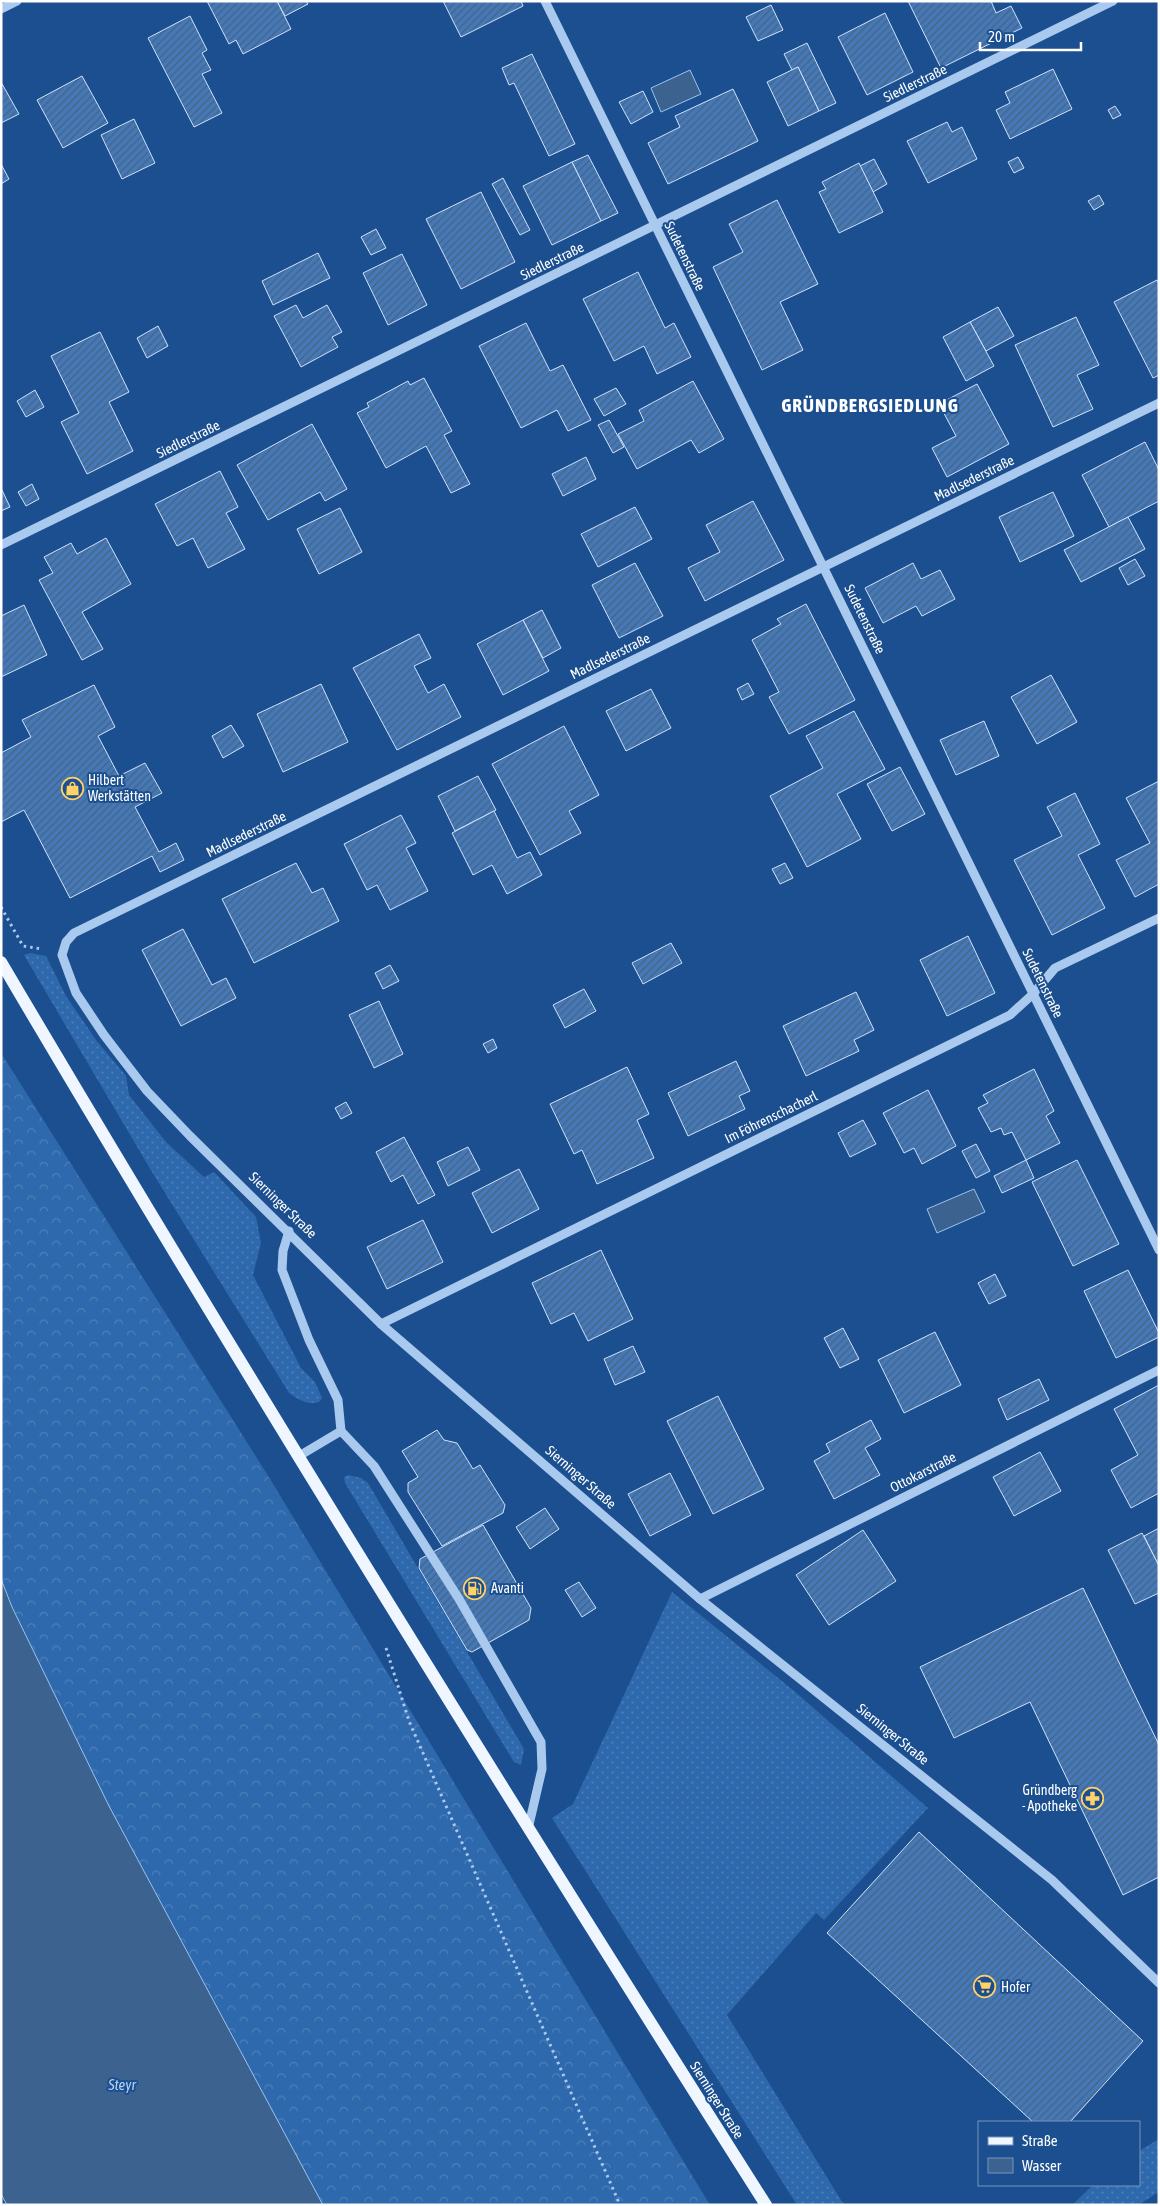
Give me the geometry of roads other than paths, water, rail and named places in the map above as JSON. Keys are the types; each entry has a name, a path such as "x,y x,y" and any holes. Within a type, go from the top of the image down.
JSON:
{"main road":[{"name":"Sierninger Straße","path":"1,962 125,1172 528,1829 766,2205"}],"street":[{"path":"1,9 18,1"},
{"name":"Sudetenstraße","path":"545,1 1159,1250"},
{"name":"Siedlerstraße","path":"1,545 1114,1"},
{"name":"Madlsederstraße","path":"62,955 66,942 74,933 1159,403"},
{"name":"Im Föhrenschacherl","path":"381,1324 1010,1016 1033,994 1055,968 1159,918"},
{"name":"Sierninger Straße","path":"62,955 76,993 104,1035 147,1091 190,1136 289,1231 381,1324 700,1599 1052,1880 1159,1983"},
{"path":"289,1231 283,1251 282,1270 309,1340 338,1400 342,1431 374,1466 448,1582 541,1742 542,1769 528,1829"},
{"name":"Ottokarstraße","path":"700,1599 1159,1370"},
{"path":"299,1456 342,1431"}],"water":[{"path":"690,70 701,94 661,112 651,88"},
{"path":"974,1189 985,1212 937,1233 927,1209"},
{"name":"Steyr","path":"1,1579 12,1607 109,1806 323,2205 7,2205 1,2194"}],"place":[{"name":"Hilbert Werkstätten","path":"72,788"},
{"name":"Avanti","path":"475,1588"},
{"name":"Gründberg - Apotheke","path":"1093,1798"},
{"name":"Hofer","path":"985,1987"}],"district":[{"name":"GRÜNDBERGSIEDLUNG","path":"870,405"}]}
